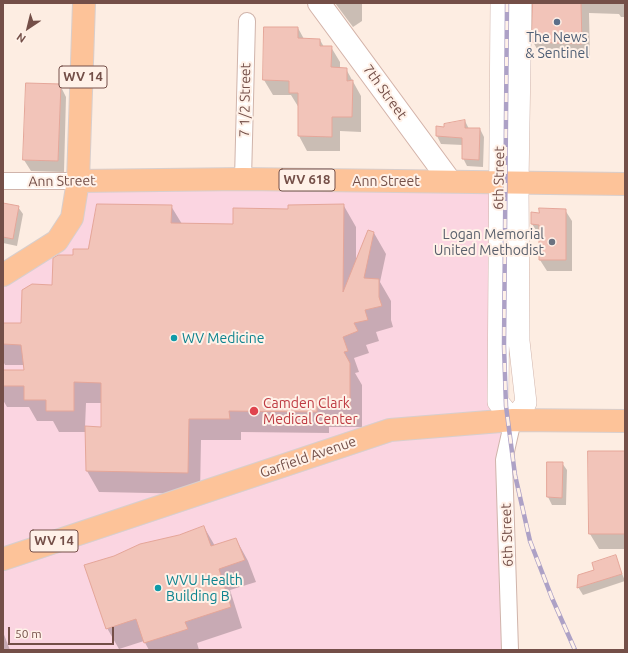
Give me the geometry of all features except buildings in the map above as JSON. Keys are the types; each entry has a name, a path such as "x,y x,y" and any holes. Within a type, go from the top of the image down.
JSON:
{"main road":[{"name":"WV 14","path":"3,275 58,241 72,218 75,210 78,181 84,3"},
{"name":"7th Street","path":"319,3 450,181"},
{"path":"79,150 94,167 116,180"},
{"name":"Ann Street","path":"78,181 243,179 625,184"},
{"name":"Garfield Avenue","path":"3,559 105,523 390,430 513,420 625,422"}],"street":[{"name":"6th Street","path":"501,3 509,182"},
{"name":"6th Street","path":"510,650 504,460 513,420 498,402 509,182 521,3"},
{"name":"7 1/2 Street","path":"243,179 247,21"},
{"name":"Ann Street","path":"3,182 78,181"}],"shaded area":[{"name":"Camden Clark Medical Center","path":"78,181 499,182 498,402 513,420 504,460 510,650 3,650 3,275 45,250"}],"railway":[{"path":"507,3 504,346 506,406 515,475 530,541 552,598 575,650"}],"place":[{"name":"The News & Sentinel","path":"557,22"},
{"name":"Logan Memorial United Methodist","path":"552,242"},
{"name":"WV Medicine","path":"174,338"},
{"name":"Camden Clark Medical Center","path":"254,411"},
{"name":"WVU Health Building B","path":"158,588"}]}
